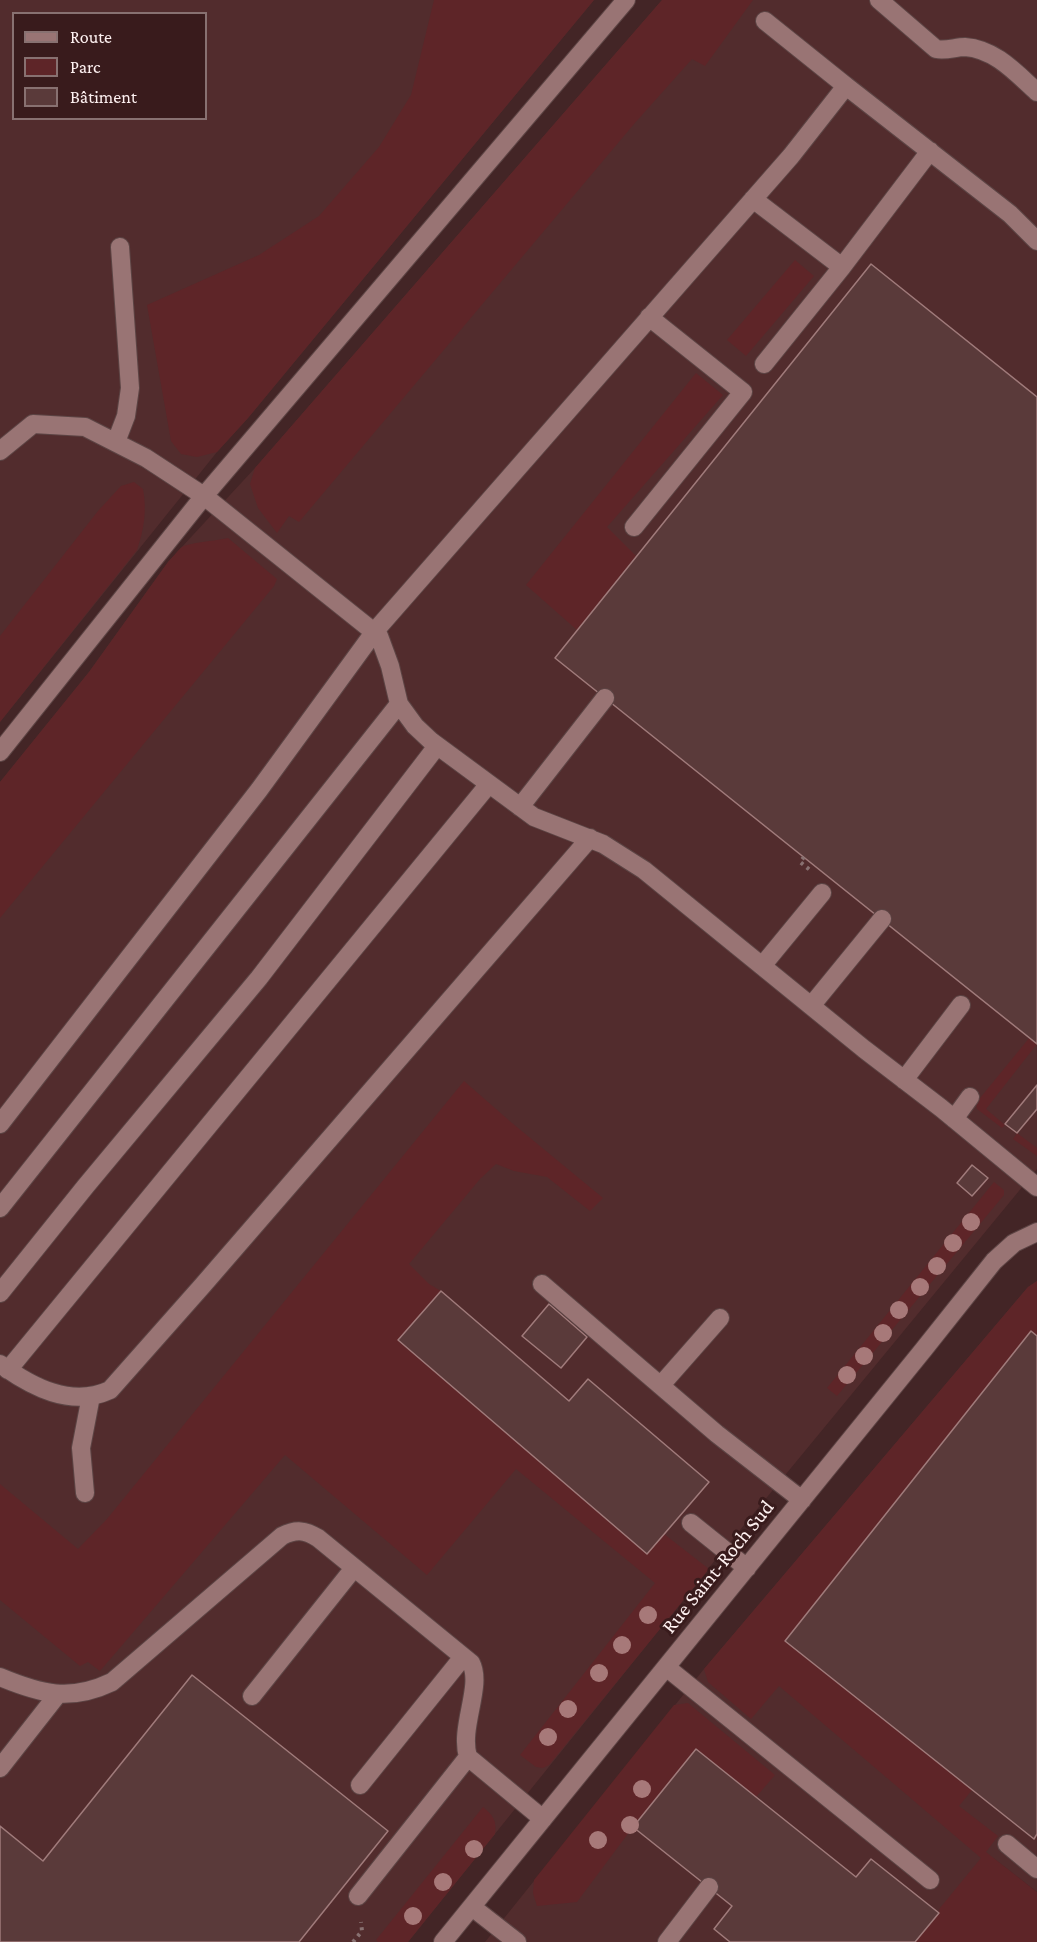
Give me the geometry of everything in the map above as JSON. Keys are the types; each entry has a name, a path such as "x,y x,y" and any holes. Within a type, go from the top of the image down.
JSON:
{"street":[{"path":"0,752 204,496 626,0"},
{"path":"890,3 936,49 966,47 982,51 998,58 1037,92"},
{"path":"765,21 1010,214 1037,241"},
{"path":"0,1124 259,790 375,631 791,156 846,86"},
{"path":"765,364 930,151"},
{"path":"753,199 842,267"},
{"path":"116,442 126,416 130,388 120,247"},
{"path":"634,527 743,392 649,317"},
{"path":"0,451 33,424 85,427 146,458 204,496 375,631 384,647 399,704 415,726 437,746 541,821 590,838 611,848 644,870 1037,1186"},
{"path":"520,807 605,698"},
{"path":"0,1208 399,704"},
{"path":"0,1293 92,1178 259,978 437,746"},
{"path":"489,784 4,1367 37,1387 69,1397 91,1396 110,1390 203,1286 590,838"},
{"path":"762,966 822,893"},
{"path":"811,1006 882,919"},
{"path":"904,1080 961,1005"},
{"path":"954,1119 970,1097"},
{"name":"Rue Saint-Roch Sud","path":"443,1942 994,1261 1014,1243 1037,1232"},
{"path":"542,1284 717,1434 802,1500"},
{"path":"661,1385 720,1318"},
{"path":"85,1493 81,1448 91,1396"},
{"path":"691,1522 747,1568"},
{"path":"0,1677 58,1695 82,1693 112,1682 282,1536 291,1531 308,1532 471,1663 475,1680 465,1740 468,1757 543,1819"},
{"path":"252,1696 354,1568"},
{"path":"360,1785 463,1657"},
{"path":"666,1667 930,1880"},
{"path":"0,1768 58,1695"},
{"path":"358,1896 468,1757"},
{"path":"1007,1845 1037,1869"},
{"path":"666,1942 709,1887"},
{"path":"472,1907 517,1942"}],"path":[{"path":"353,1942 362,1931"}],"shaded area":[{"path":"0,0 594,0 248,418 217,452 0,722"},
{"path":"662,0 1037,0 1037,1169 712,1564 408,1942 0,1942 0,782 89,672 168,562 255,468"},
{"path":"1037,1281 1037,1892 993,1858 939,1913 915,1942 485,1942 704,1669 1028,1287"}],"green space":[{"path":"434,0 594,0 248,418 217,452 197,457 181,454 171,441 147,305 259,255 319,216 379,147 411,95"},
{"path":"662,0 753,0 705,66 692,59 634,124 299,522 289,516 277,533 258,508 250,484 255,468"},
{"path":"795,260 814,276 746,356 727,340"},
{"path":"696,373 723,395 607,527 636,556 577,630 526,585"},
{"path":"134,482 143,489 145,505 143,527 137,550 0,722 0,636 98,511 121,486"},
{"path":"228,538 277,579 274,586 0,918 0,782 89,672 178,550 192,544"},
{"path":"1030,1037 1037,1044 986,1109 1005,1125 1002,1128 977,1109 976,1103"},
{"path":"464,1081 603,1198 590,1211 547,1177 514,1171 496,1164 480,1179 409,1264 429,1284 441,1291 399,1340 709,1569 549,1765 543,1768 536,1767 520,1755 655,1583 516,1469 427,1575 285,1455 100,1671 88,1662 80,1666 0,1600 0,1484 78,1549 107,1519"},
{"path":"1017,1133 1037,1148 1037,1156 1013,1139"},
{"path":"994,1182 1004,1190 1004,1195 837,1396 827,1388"},
{"path":"1037,1281 1037,1336 1031,1331 785,1641 972,1790 959,1806 998,1836 986,1852 1037,1892 1037,1942 915,1942 981,1858 779,1686 751,1719 708,1682 704,1669 1028,1287"},
{"path":"688,1703 775,1775 756,1797 696,1749 633,1827 577,1902 537,1906 533,1893 534,1880 674,1705"},
{"path":"483,1807 494,1819 495,1834 408,1942 378,1942 376,1940"}],"building":[{"path":"871,264 1037,397 1037,1044 555,658"},
{"path":"1037,1085 1037,1109 1017,1133 1005,1124"},
{"path":"972,1165 988,1178 972,1196 957,1183"},
{"path":"441,1291 569,1401 588,1379 709,1482 647,1554 398,1340"},
{"path":"549,1304 587,1337 561,1368 522,1336"},
{"path":"1031,1331 1037,1336 1037,1834 1034,1839 785,1641"},
{"path":"192,1675 388,1831 299,1942 0,1942 0,1826 43,1861"},
{"path":"696,1749 856,1877 871,1859 939,1913 915,1942 730,1942 714,1929 732,1906 633,1827"}]}
